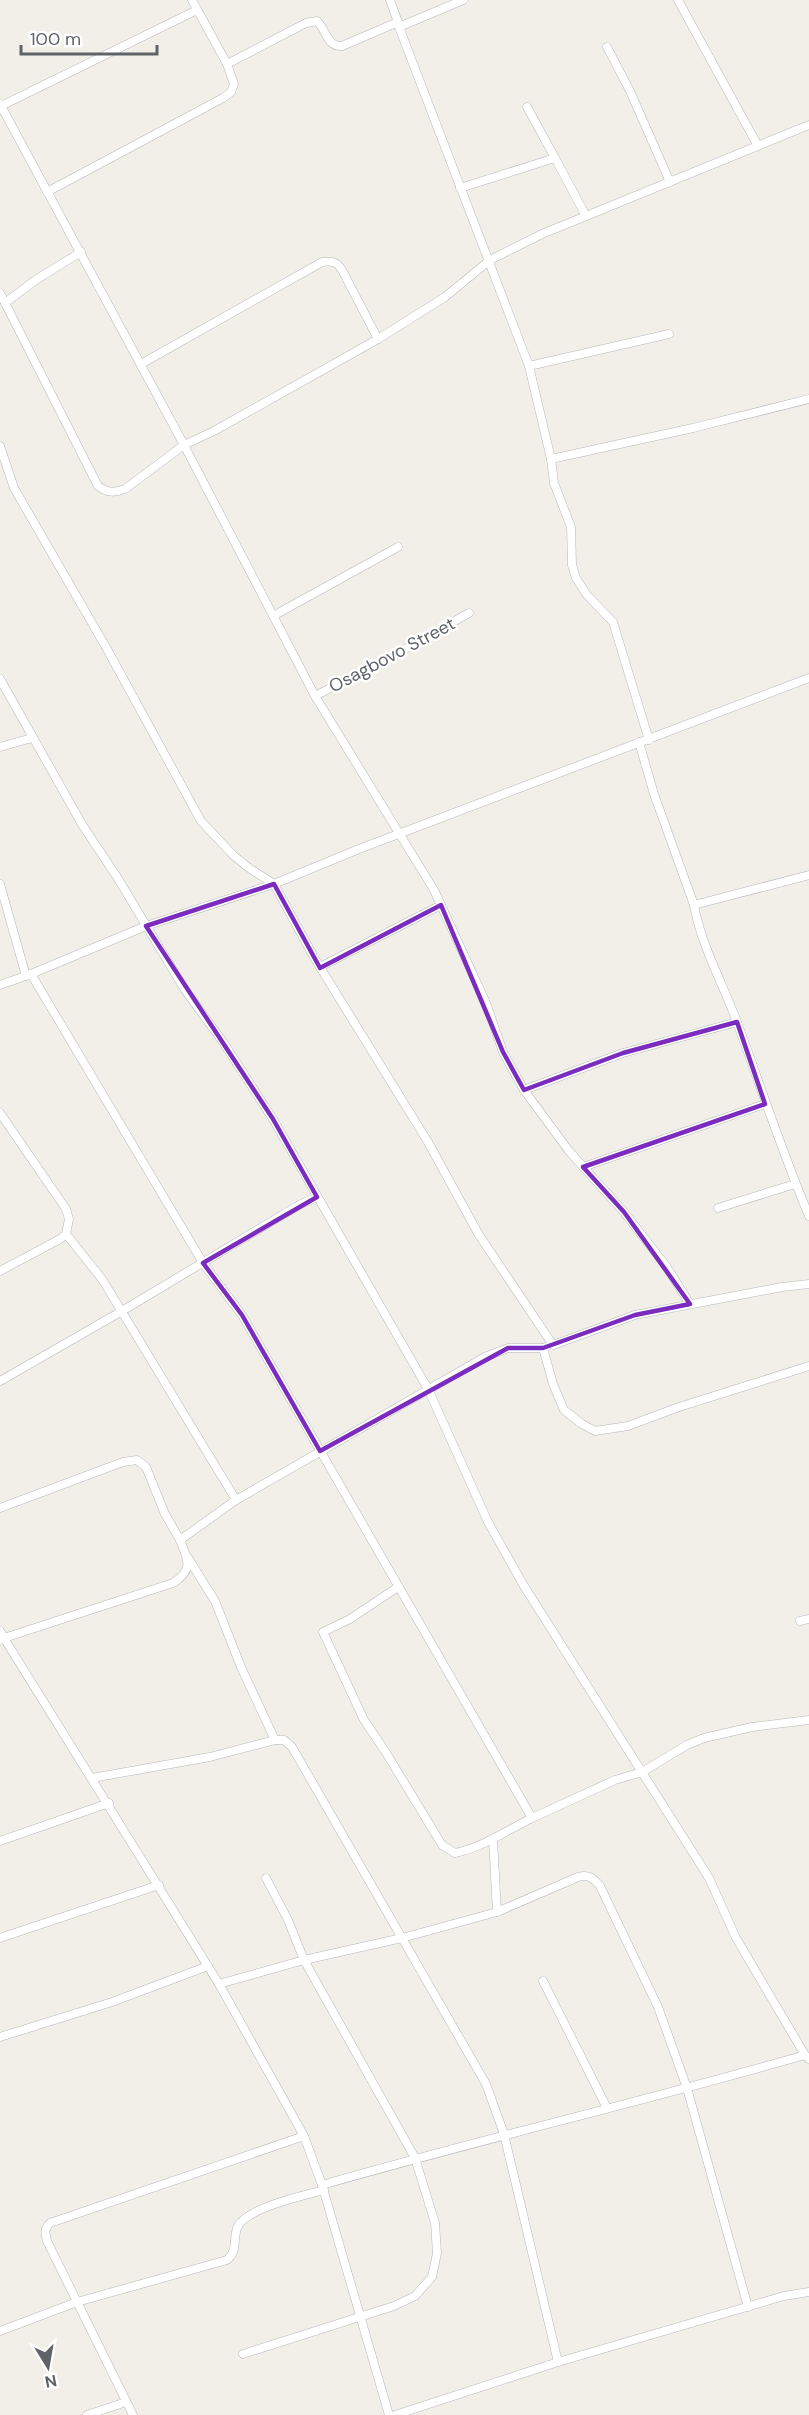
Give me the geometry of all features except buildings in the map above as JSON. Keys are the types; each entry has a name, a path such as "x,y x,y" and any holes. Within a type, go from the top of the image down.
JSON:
{"street":[{"path":"47,192 231,92 234,84 227,64 192,0"},
{"path":"390,0 529,366 551,459 554,483 571,527 572,565 576,578 587,595 613,622 648,740"},
{"path":"227,64 306,23 317,21 324,28 330,43 334,46 342,46 463,0"},
{"path":"678,0 758,146"},
{"path":"198,10 1,105 141,364 315,696 441,905 486,1003 502,1052 524,1090 569,1151 624,1212 666,1266 690,1304"},
{"path":"607,47 630,92 670,182"},
{"path":"527,107 586,216"},
{"path":"0,293 98,486 106,492 116,493 125,489 184,445 214,431 378,339 446,297 490,260 542,234 809,125"},
{"path":"460,188 555,158"},
{"path":"5,303 37,279 81,252"},
{"path":"141,364 322,262 337,263 378,339"},
{"path":"529,366 669,334"},
{"path":"551,459 693,428 809,399"},
{"path":"0,446 14,488 107,649 201,821 233,855 274,884 320,967 428,1142 479,1235 553,1345"},
{"path":"273,616 398,547"},
{"name":"Osagbovo Street","path":"315,696 469,613"},
{"path":"0,985 146,926 274,884 359,849 399,836 809,678"},
{"path":"0,679 32,738 185,990 223,1042 273,1119 428,1389 488,1522 513,1567 709,1878 736,1938 807,2057 504,2134 415,2158 323,2187 269,2206 245,2219 239,2224 235,2234 235,2248 227,2260 77,2302 0,2331"},
{"path":"0,747 32,738"},
{"path":"639,742 654,794 700,926 795,1184 809,1216"},
{"path":"694,905 809,875"},
{"path":"0,884 28,975 203,1263 242,1315 532,1818"},
{"path":"320,967 441,905"},
{"path":"524,1090 594,1063 737,1022"},
{"path":"584,1167 765,1104"},
{"path":"0,1113 66,1209 69,1219 66,1234 0,1271"},
{"path":"718,1208 795,1184"},
{"path":"0,1381 299,1205 317,1197"},
{"path":"66,1234 102,1279 236,1500"},
{"path":"180,1540 236,1500 428,1389 485,1357 508,1347 543,1348 635,1315 809,1284"},
{"path":"543,1348 553,1384 564,1410 595,1431 628,1426 679,1407 809,1366"},
{"path":"0,1508 123,1462 137,1460 146,1467 165,1514 186,1555 215,1601 241,1667 275,1740"},
{"path":"186,1555 188,1569 183,1577 173,1583 1,1637 159,1885 219,1984 304,2136 323,2187 389,2415"},
{"path":"398,1587 350,1619 323,1632 364,1720 442,1845 455,1853 484,1845 532,1818 615,1780 642,1773 687,1745 705,1738 752,1727 809,1720"},
{"path":"800,1621 809,1618"},
{"path":"92,1778 210,1757 275,1740 284,1740 297,1754 486,2084 504,2134 558,2362"},
{"path":"0,1841 108,1803"},
{"path":"493,1839 497,1912"},
{"path":"219,1984 304,1960 402,1938 497,1912 578,1877 586,1875 593,1878 600,1886 658,2007 687,2088 748,2307"},
{"path":"243,2354 394,2306 415,2296 432,2277 437,2253 435,2223 415,2158 304,1960 288,1920 266,1878"},
{"path":"0,1938 159,1885"},
{"path":"0,2037 112,2002 208,1966"},
{"path":"543,1981 607,2108"},
{"path":"133,2415 47,2241 45,2233 50,2223 304,2136"},
{"path":"395,2415 558,2362 748,2307 809,2292"},
{"path":"87,2415 126,2402"}],"highlighted area":[{"path":"274,884 320,968 441,905 503,1052 524,1090 623,1053 737,1022 765,1104 583,1167 624,1212 690,1304 635,1315 543,1348 508,1348 320,1451 242,1315 203,1263 317,1197 273,1119 146,926"}]}
